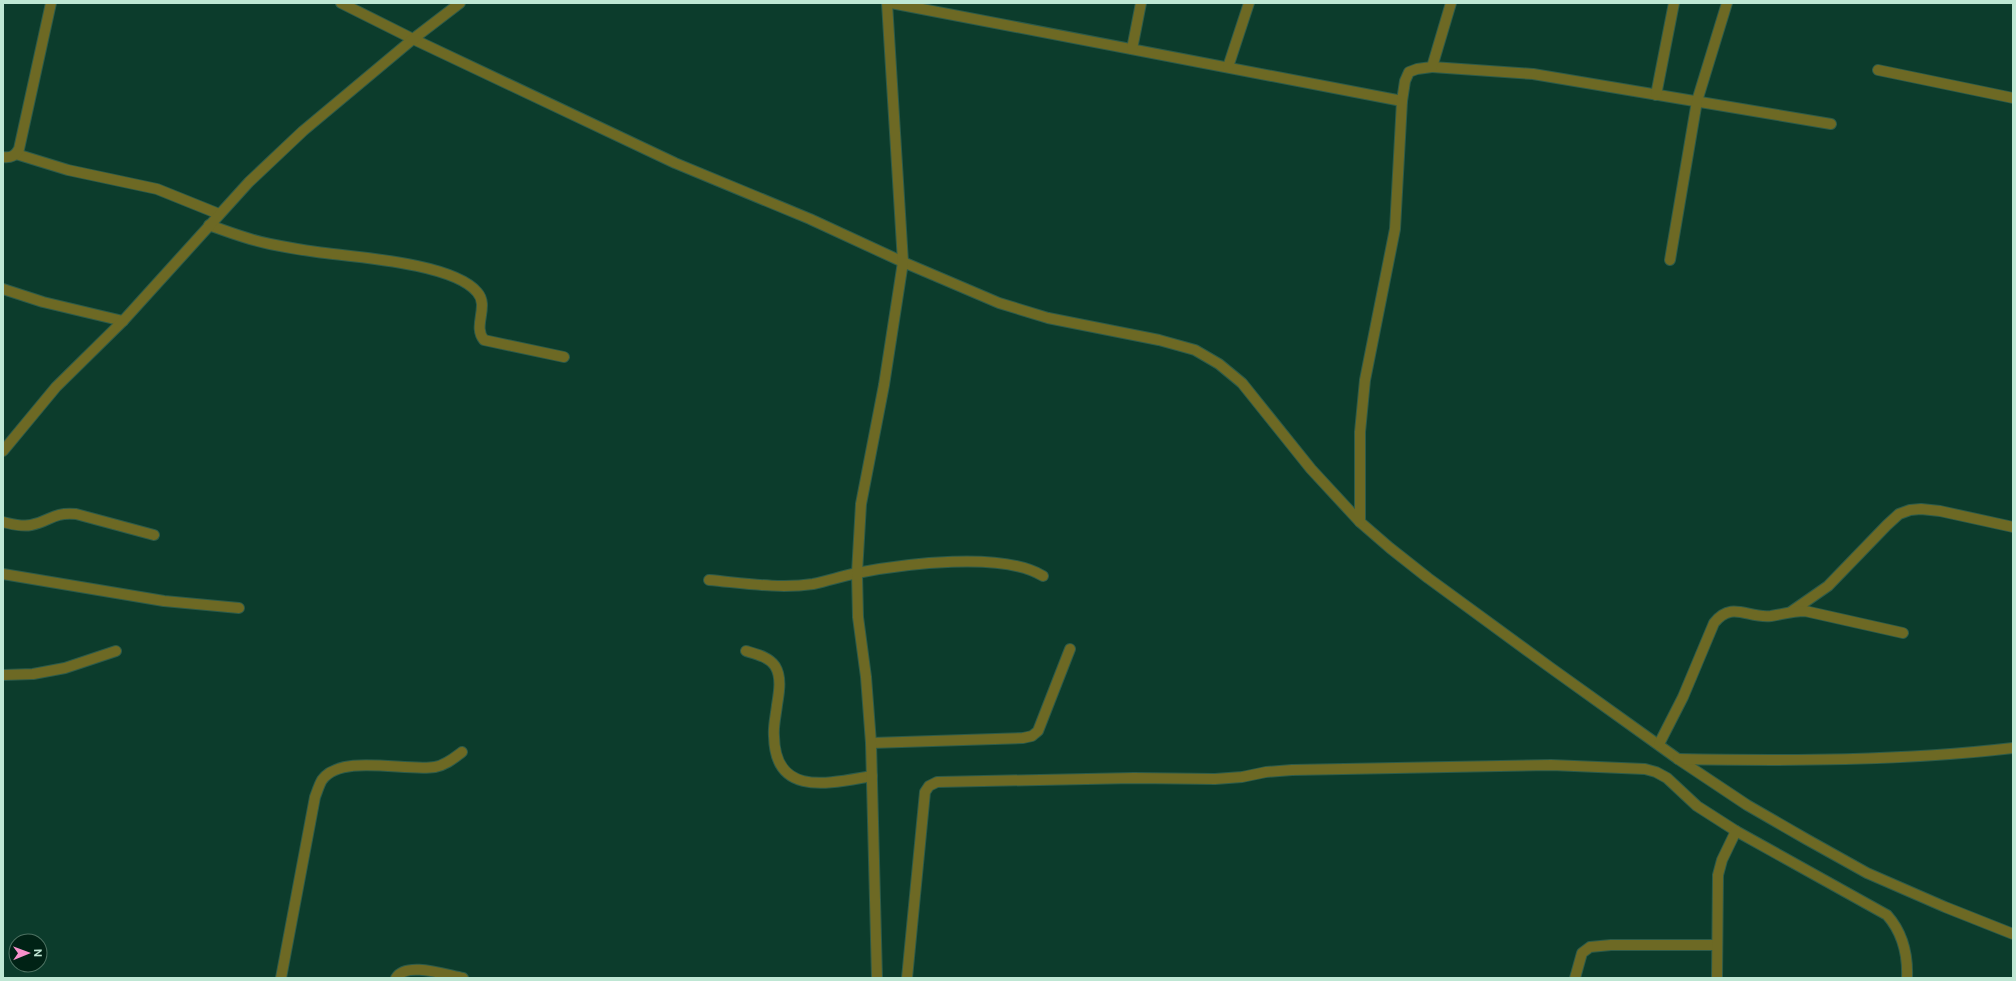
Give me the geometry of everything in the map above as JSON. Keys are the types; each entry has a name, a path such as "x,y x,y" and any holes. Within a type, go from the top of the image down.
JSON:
{"street":[{"path":"3,157 12,157 16,154 51,3"},
{"path":"341,3 413,39 675,163 1000,303 1048,318 1166,342 1195,350 1219,364 1242,383 1311,469 1360,522 1390,548 1428,578 1678,759 1747,805 1867,873 1945,907 2013,934"},
{"path":"3,451 56,387 123,321 249,182 303,131 413,39 460,3"},
{"path":"877,978 871,743 866,677 858,617 857,573 861,504 884,385 903,262 887,3"},
{"path":"891,3 1402,101"},
{"path":"1132,49 1141,3"},
{"path":"1228,67 1249,3"},
{"path":"1432,67 1451,3"},
{"path":"1656,95 1674,3"},
{"path":"1670,260 1697,102 1726,3"},
{"path":"1360,522 1360,432 1365,380 1395,229 1402,101 1405,81 1409,72 1417,69 1432,67 1533,74 1831,124"},
{"path":"1878,70 2013,98"},
{"path":"16,154 68,170 157,189 220,214"},
{"path":"209,225 268,244 412,265 458,278 476,290 481,297 483,304 480,336 484,340 564,357"},
{"path":"3,289 43,302 123,321"},
{"path":"1792,611 1828,586 1887,524 1905,512 1921,509 1934,510 2013,527"},
{"path":"3,522 19,526 32,525 55,515 64,513 76,514 154,535"},
{"path":"709,580 796,586 813,584 857,573 908,566 969,562 1000,563 1033,570 1043,576"},
{"path":"3,574 157,600 239,608"},
{"path":"1659,744 1683,697 1714,623 1721,615 1730,611 1770,616 1792,611 1805,611 1902,633"},
{"path":"871,743 1023,738 1032,736 1038,731 1070,649"},
{"path":"3,675 33,674 65,668 116,651"},
{"path":"746,651 767,658 775,667 779,679 774,735 776,755 783,770 792,777 804,782 822,784 872,776"},
{"path":"1678,759 1751,760 1907,757 2013,748"},
{"path":"281,978 315,798 322,780 335,770 356,766 422,768 436,766 448,762 462,752"},
{"path":"907,978 925,792 929,786 937,782 1134,778 1215,780 1292,770 1551,765 1645,769 1656,772 1666,778 1697,806 1736,831 1887,915 1897,926 1905,945 1907,978"},
{"path":"1717,978 1718,875 1722,860 1736,831"},
{"path":"1575,978 1582,953 1590,947 1611,945 1717,945"},
{"path":"396,978 399,973 405,970 414,969 463,978"}]}
